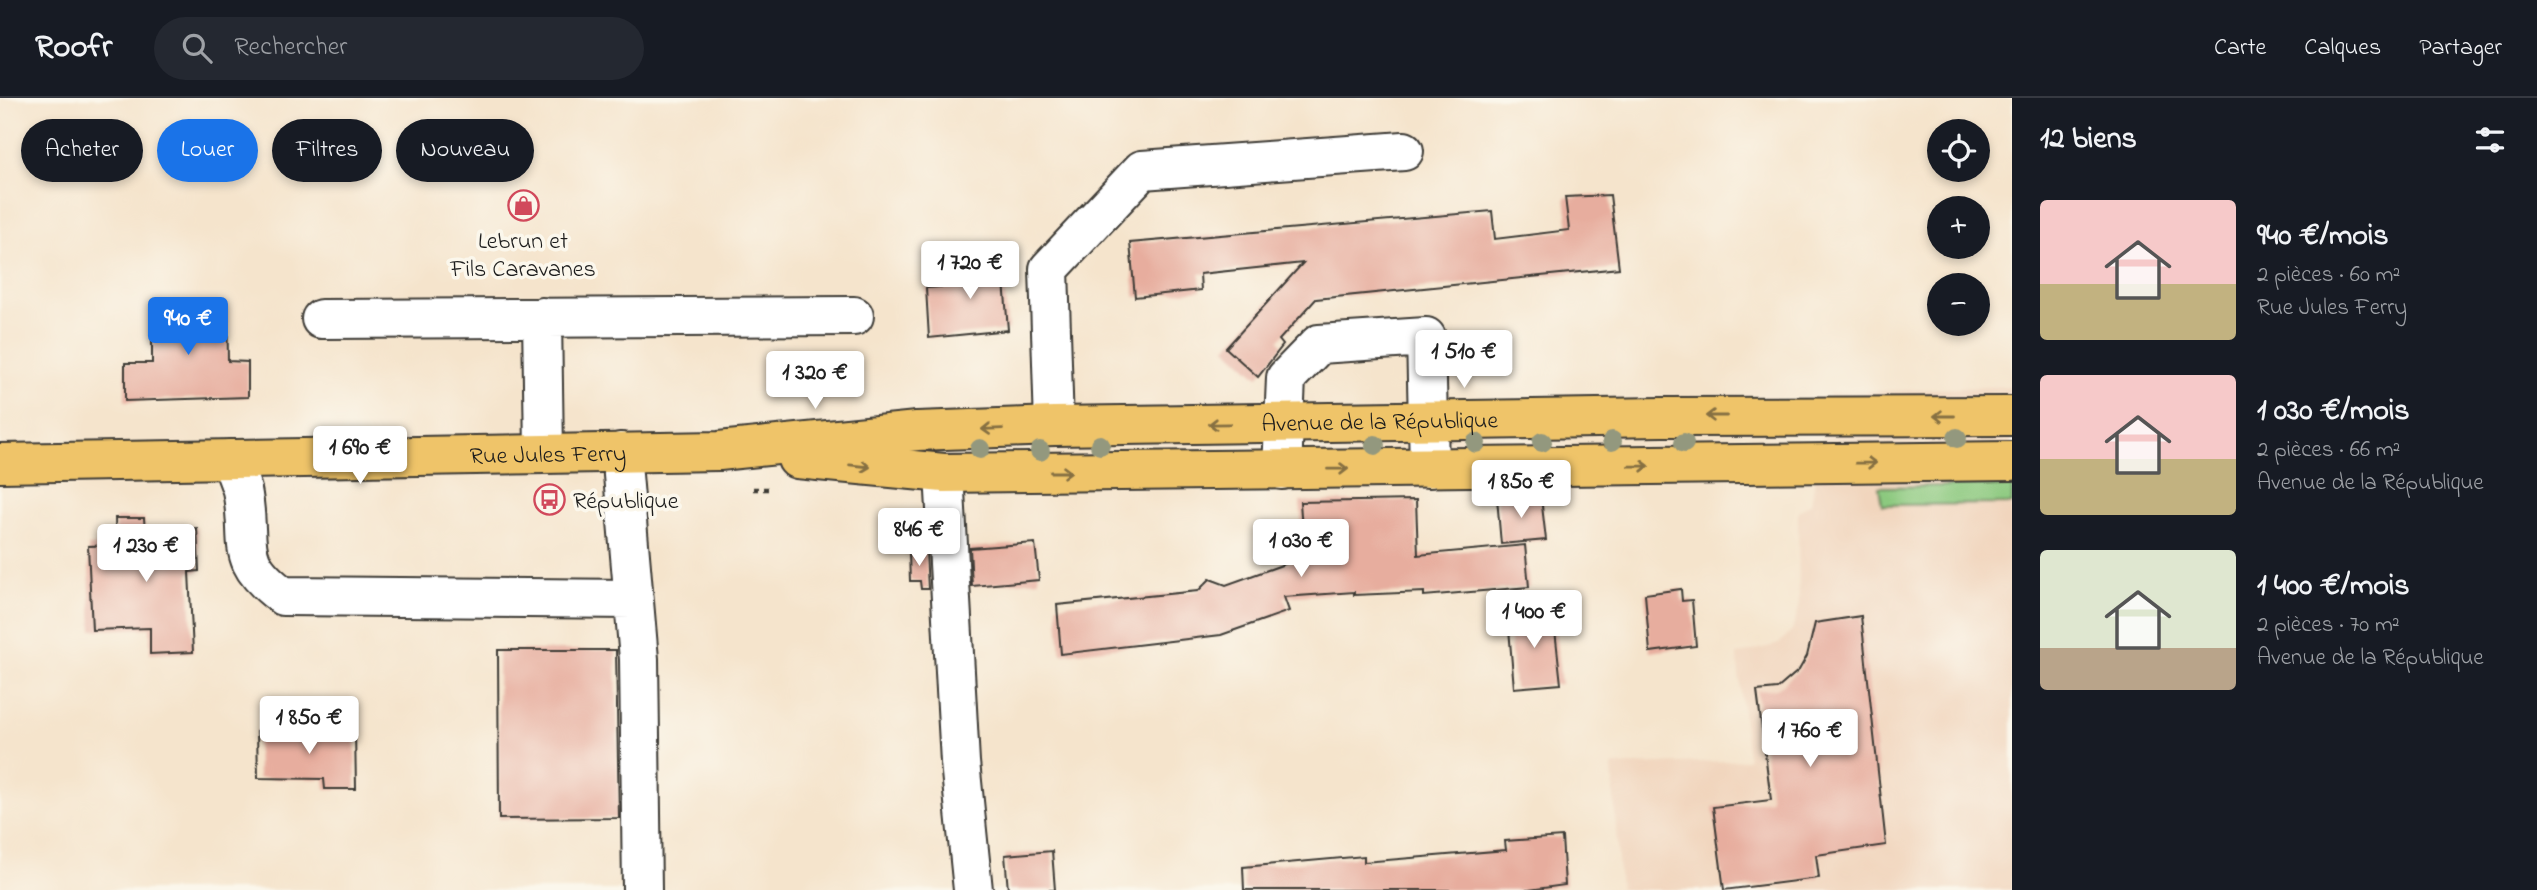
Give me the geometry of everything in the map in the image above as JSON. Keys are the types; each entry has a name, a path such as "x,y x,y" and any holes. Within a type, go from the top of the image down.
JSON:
{"main road":[{"name":"Avenue de la République","path":"917,431 1428,420 2012,416"},
{"name":"Rue Jules Ferry","path":"0,463 719,451 917,431"},
{"name":"Rue Jules Ferry","path":"719,451 932,473"},
{"name":"Avenue de la République","path":"932,473 2012,461"}],"lane":[{"path":"1054,426 1049,269 1142,170 1404,151"},
{"path":"321,319 854,316"},
{"path":"542,317 544,453"},
{"path":"1282,470 1286,378 1319,344 1426,337 1429,468"},
{"path":"621,452 639,659 642,890"},
{"path":"231,459 242,490 247,558 261,580 284,596 632,599"},
{"path":"932,473 973,890"}],"shaded area":[{"path":"2012,386 2012,890 1620,890 1612,766 1748,760 1737,655 1779,644 1792,630 1799,608 1798,512 1811,503 1830,393"}],"green space":[{"path":"2012,485 2012,504 1882,505 1879,487"}],"building":[{"path":"1610,195 1619,268 1316,299 1279,340 1283,345 1258,377 1226,348 1303,263 1200,274 1201,290 1135,297 1130,243 1492,211 1495,239 1569,230 1565,197"},
{"path":"1002,256 1008,330 929,338 926,288 963,285 960,260"},
{"path":"152,302 227,303 228,361 248,362 248,397 125,401 125,363 152,363"},
{"path":"1541,497 1546,540 1501,544 1497,498"},
{"path":"1416,500 1418,555 1525,545 1529,587 1424,596 1424,592 1354,595 1354,592 1284,597 1289,611 1221,635 1061,654 1057,605 1198,591 1210,579 1226,585 1304,557 1300,502"},
{"path":"115,518 144,518 145,531 197,528 199,571 189,572 193,652 150,654 150,628 92,630 88,546 116,545"},
{"path":"1035,543 1039,580 972,586 970,548"},
{"path":"926,551 928,589 921,589 920,581 910,581 909,552"},
{"path":"1681,589 1682,601 1692,600 1696,646 1650,652 1645,594"},
{"path":"1553,612 1561,684 1514,688 1508,617"},
{"path":"1861,616 1886,845 1816,855 1819,878 1724,890 1713,807 1771,800 1757,691 1777,689 1799,670 1807,656 1815,623"},
{"path":"498,650 616,650 619,818 499,819"},
{"path":"257,730 355,730 356,789 325,789 324,779 258,778"},
{"path":"1562,837 1565,885 1529,890 1244,890 1243,867 1364,856 1364,862 1506,850 1505,841"},
{"path":"1052,851 1055,890 1008,890 1005,855"}],"place":[{"name":"Lebrun et Fils Caravanes","path":"523,206"},
{"name":"République","path":"550,500"}]}
